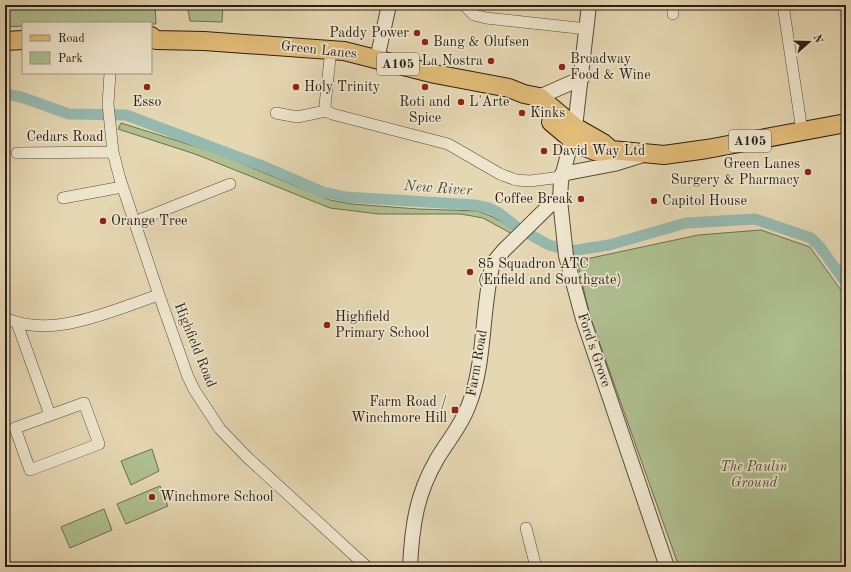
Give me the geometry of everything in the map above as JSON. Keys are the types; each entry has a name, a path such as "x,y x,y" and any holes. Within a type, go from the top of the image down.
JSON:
{"main road":[{"path":"5,41 22,40"},
{"name":"Green Lanes","path":"153,40 331,49 377,58 435,74 508,88 532,96 573,133 603,143 611,150 644,154 678,154 846,123"}],"street":[{"path":"377,58 389,5"},
{"path":"464,5 474,15 486,18 587,28"},
{"name":"Ford's Grove","path":"589,5 582,78 573,133 561,176 560,200 565,250 583,319 667,567"},
{"path":"783,5 802,131"},
{"path":"326,111 326,96 331,49"},
{"name":"Highfield Road","path":"110,74 108,104 113,152 122,188 188,377 202,403 220,429 270,478 367,567"},
{"path":"532,96 582,78"},
{"path":"276,113 297,117 326,111 332,114 448,144 500,174 516,180 530,181 561,176 614,164 644,154"},
{"name":"Cedars Road","path":"17,152 113,152"},
{"path":"134,222 230,184"},
{"path":"63,198 122,188"},
{"name":"Farm Road","path":"410,567 412,535 417,503 437,460 468,407 475,384 493,264 523,231 552,203 560,200"},
{"path":"5,318 17,323 50,325 71,322 159,295"},
{"path":"17,323 50,415"},
{"path":"84,403 99,444 30,470 15,428 50,415 84,403"},
{"path":"526,528 536,567"}],"green space":[{"path":"155,5 156,24 152,24 152,22 22,22 22,26 5,27 5,6"},
{"path":"187,5 223,5 222,22 190,21"},
{"path":"121,123 216,153 330,200 352,204 418,209 478,211 517,230 514,235 483,218 461,214 379,214 330,208 195,154 118,129"},
{"name":"The Paulin Ground","path":"761,230 810,247 846,297 846,567 679,567 590,316 577,261 698,235"},
{"path":"152,449 159,471 131,485 121,461"},
{"path":"160,486 168,506 126,524 117,504"},
{"path":"104,509 112,530 70,548 61,527"}],"waterway":[{"name":"New River","path":"5,94 21,97 69,114 126,115 265,167 323,192 346,197 475,205 489,208 499,213 518,228 549,245 571,251 609,245 686,223 755,219 811,238 820,247 846,283"}],"place":[{"name":"Paddy Power","path":"417,33"},
{"name":"Bang & Olufsen","path":"425,42"},
{"name":"La Nostra","path":"491,61"},
{"name":"Broadway Food & Wine","path":"562,67"},
{"name":"Esso","path":"147,87"},
{"name":"Holy Trinity","path":"296,87"},
{"name":"Roti and Spice","path":"425,87"},
{"name":"L'Arte","path":"461,102"},
{"name":"Kinks","path":"522,113"},
{"name":"David Way Ltd","path":"544,151"},
{"name":"Green Lanes Surgery & Pharmacy","path":"808,172"},
{"name":"Coffee Break","path":"581,199"},
{"name":"Capitol House","path":"654,201"},
{"name":"Orange Tree","path":"103,221"},
{"name":"85 Squadron ATC (Enfield and Southgate)","path":"470,272"},
{"name":"Highfield Primary School","path":"327,325"},
{"name":"Farm Road / Winchmore Hill","path":"455,410"},
{"name":"Winchmore School","path":"152,497"}]}
